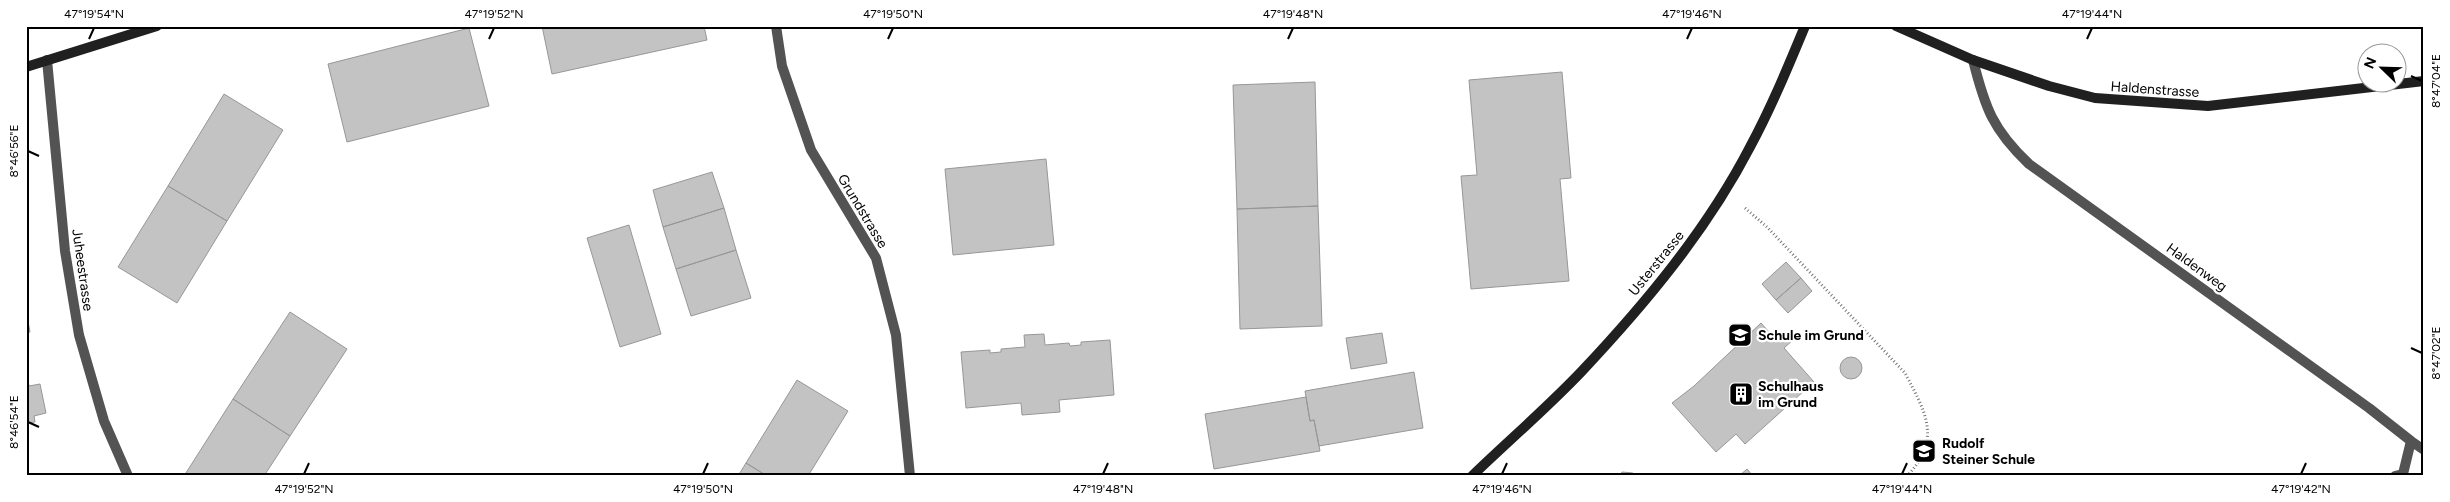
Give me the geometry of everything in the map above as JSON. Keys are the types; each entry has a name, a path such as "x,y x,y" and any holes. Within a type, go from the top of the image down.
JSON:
{"street":[{"path":"26,66 157,26"},
{"name":"Grundstrasse","path":"776,26 782,66 811,150 876,258 896,335 910,476"},
{"name":"Usterstrasse","path":"1472,476 1581,372 1689,244 1750,149 1786,74 1805,26"},
{"name":"Haldenstrasse","path":"1896,26 1973,60 2049,86 2096,98 2208,106 2424,81"},
{"name":"Juheestrasse","path":"46,60 65,252 79,334 104,420 128,476"},
{"name":"Haldenweg","path":"1973,60 1981,93 1992,120 2009,145 2029,164 2370,408 2424,450"},
{"path":"2395,476 2403,474 2411,441"}],"path":[{"path":"26,29 34,26"},
{"path":"1725,189 1767,228 1905,373 1916,393 1929,430 1928,446 1919,463 1907,476"}],"building":[{"path":"542,26 704,26 707,40 552,74"},
{"path":"469,28 489,106 347,142 328,64"},
{"path":"1562,72 1571,178 1560,179 1569,281 1471,289 1461,176 1477,175 1469,80"},
{"path":"1315,82 1318,206 1237,209 1233,85"},
{"path":"224,94 283,130 227,221 168,186"},
{"path":"1046,159 1054,245 953,255 945,169"},
{"path":"712,172 724,208 663,227 653,190"},
{"path":"168,186 227,221 177,303 118,267"},
{"path":"1318,206 1322,326 1240,329 1237,209"},
{"path":"724,208 736,250 676,269 663,227"},
{"path":"629,225 661,334 620,347 587,238"},
{"path":"736,250 751,298 691,316 676,269"},
{"path":"1786,262 1801,278 1776,300 1762,284"},
{"path":"1801,278 1812,291 1788,313 1776,300"},
{"path":"26,311 30,332 26,333"},
{"path":"290,312 347,349 290,436 233,399"},
{"name":"Schulhaus im Grund","path":"1761,323 1777,341 1786,332 1793,340 1784,348 1814,382 1745,444 1736,434 1716,452 1672,403 1694,386"},
{"path":"1382,333 1387,363 1351,369 1346,338"},
{"path":"1044,334 1045,345 1069,343 1070,346 1081,345 1081,342 1110,340 1114,395 1059,400 1060,412 1022,415 1021,403 966,408 961,352 990,350 990,353 1001,352 1001,349 1025,347 1024,335"},
{"path":"1851,357 1861,364 1862,368 1855,378 1851,379 1841,372 1840,368 1847,358"},
{"path":"26,370 29,386 40,384 46,413 34,416 35,422 26,423"},
{"path":"1414,372 1423,428 1319,446 1314,420 1310,421 1305,391"},
{"path":"797,380 848,411 808,476 767,476 746,463"},
{"path":"1306,397 1310,421 1314,420 1320,451 1214,469 1205,414"},
{"path":"233,399 290,436 264,476 184,476"},
{"path":"746,463 767,476 738,476"},
{"path":"1747,469 1753,476 1739,476"},
{"path":"1622,472 1633,473 1635,476 1619,476"}],"place":[{"name":"Schule im Grund","path":"1740,335"},
{"name":"Schulhaus im Grund","path":"1741,394"},
{"name":"Rudolf Steiner Schule","path":"1924,451"}]}
